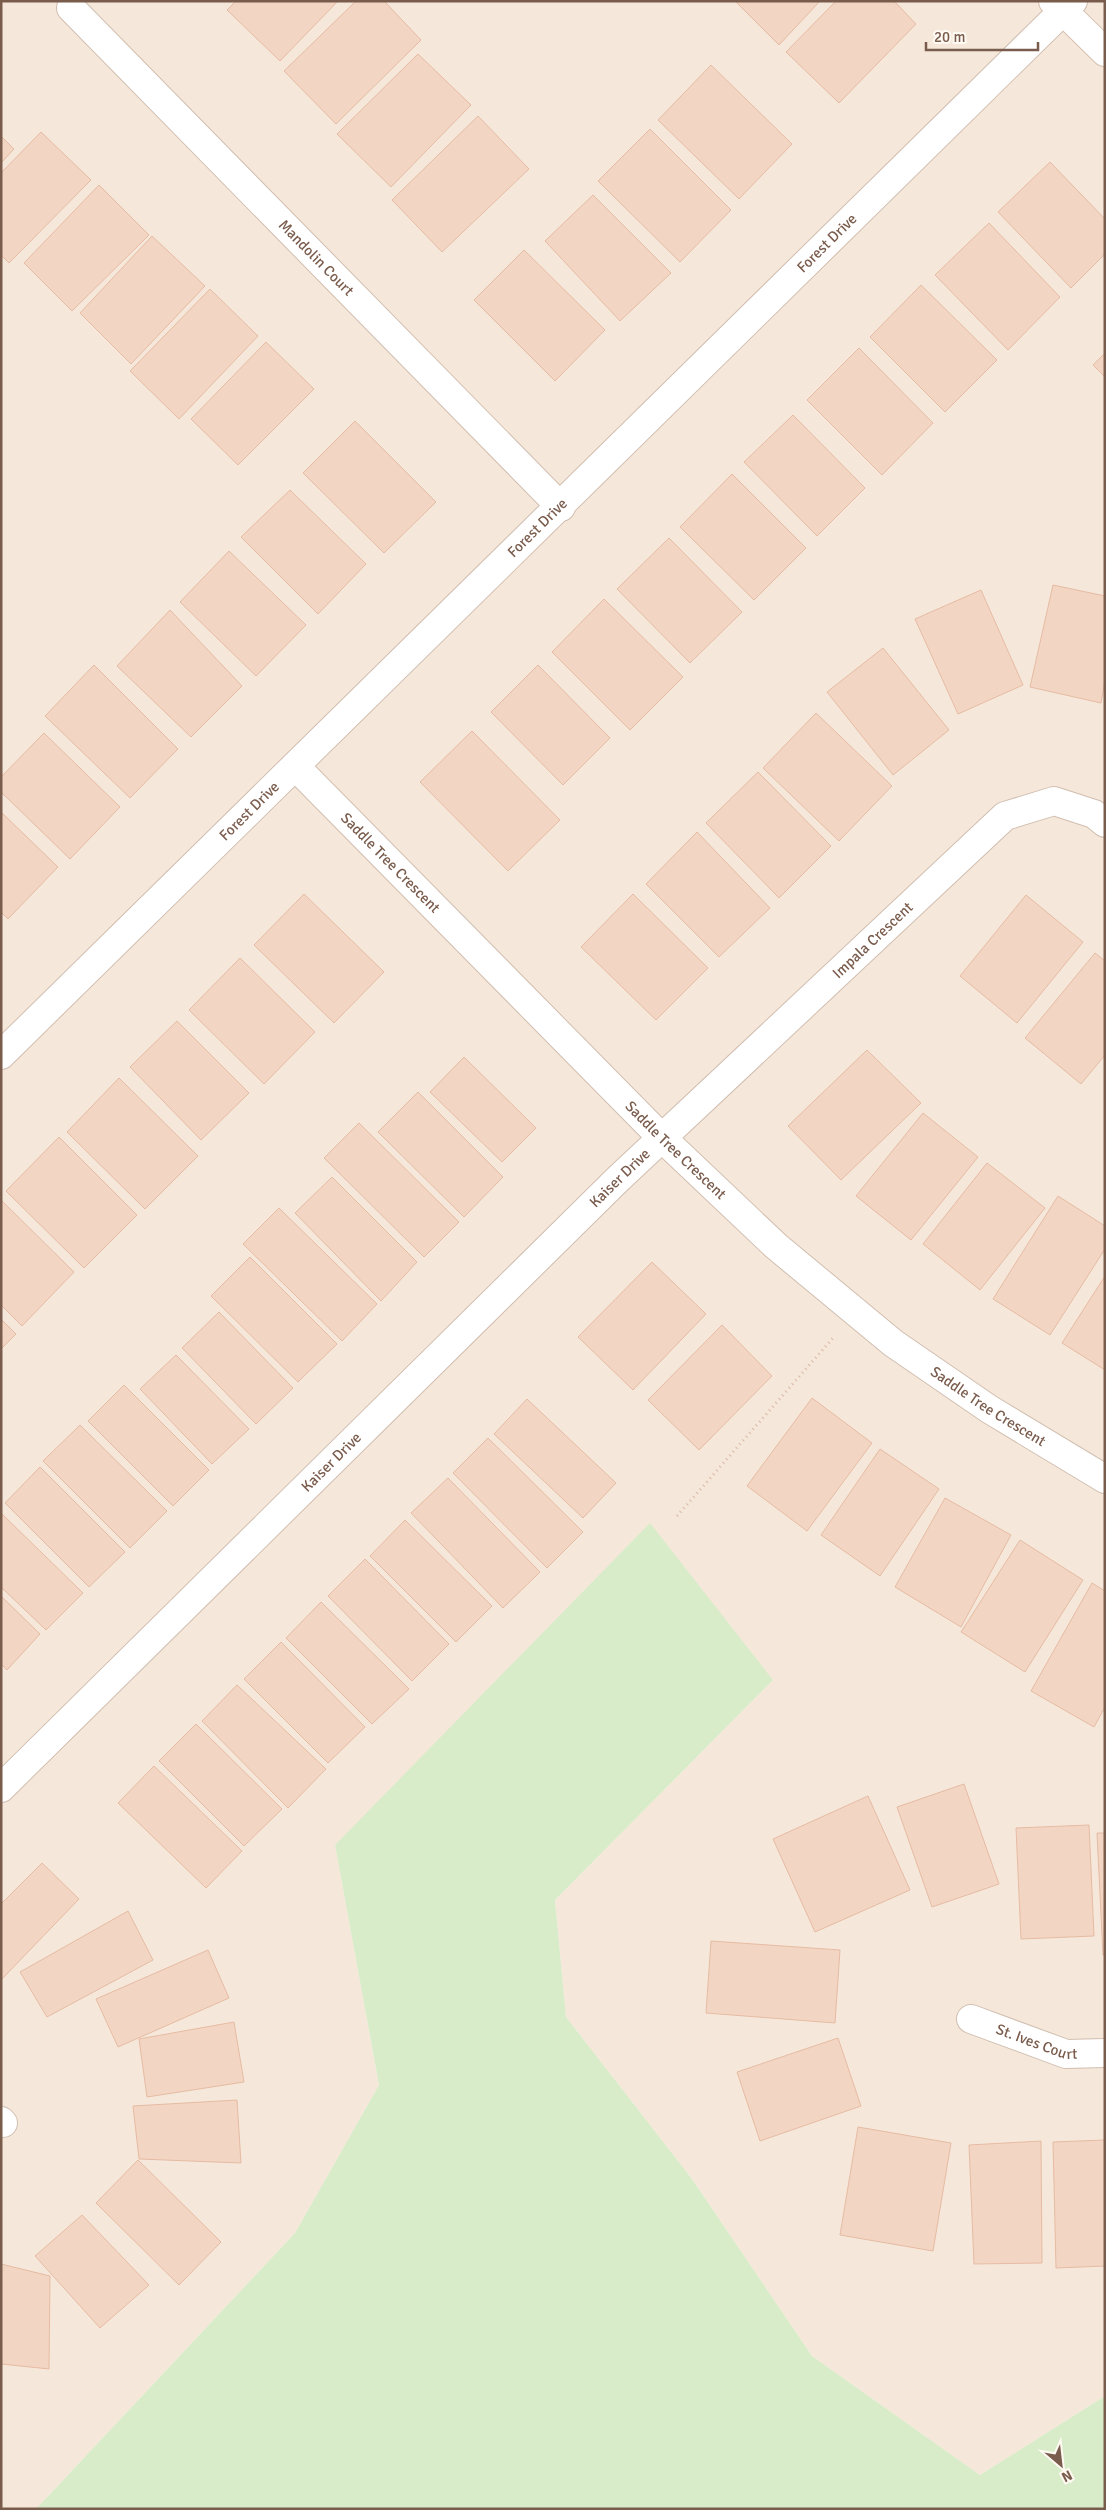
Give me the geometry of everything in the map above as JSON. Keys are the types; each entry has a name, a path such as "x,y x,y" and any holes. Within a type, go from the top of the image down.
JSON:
{"street":[{"path":"1063,5 1105,52"},
{"name":"Forest Drive","path":"1,1055 561,507 1063,5"},
{"name":"Mandolin Court","path":"71,8 561,507"},
{"name":"Saddle Tree Crescent","path":"296,766 662,1138 776,1246 893,1343 989,1409 1105,1480"},
{"name":"Impala Crescent","path":"662,1138 1005,816 1054,801 1094,814 1105,823"},
{"name":"Kaiser Drive","path":"1,1788 662,1138"},
{"name":"St. Ives Court","path":"971,2019 1066,2054 1105,2053"}],"path":[{"path":"677,1516 855,1313"}],"shaded area":[{"path":"1,1 1105,1 1105,2396 980,2475 812,2356 692,2179 566,2017 555,1900 773,1680 335,1845 379,2085 295,2233 36,2509 1,2509"}],"green space":[{"path":"650,1523 773,1680 555,1900 566,2017 692,2179 812,2356 980,2475 1105,2396 1105,2509 36,2509 295,2233 379,2085 335,1845"}],"building":[{"path":"236,1 338,1 280,61 227,10"},
{"path":"356,1 384,1 421,40 336,124 284,71"},
{"path":"735,1 820,1 779,45"},
{"path":"836,1 894,1 916,24 839,103 786,52"},
{"path":"418,54 471,105 391,187 337,134"},
{"path":"711,65 792,144 739,199 658,120"},
{"path":"478,116 529,169 442,252 392,200"},
{"path":"650,129 731,210 680,262 598,181"},
{"path":"41,132 91,180 9,263 1,255 1,173"},
{"path":"1,136 14,149 1,163"},
{"path":"1050,162 1105,219 1105,254 1071,288 998,212"},
{"path":"99,185 149,235 72,311 24,263"},
{"path":"593,195 671,273 620,321 545,241"},
{"path":"989,223 1060,297 1008,350 935,275"},
{"path":"152,236 205,286 131,364 80,313"},
{"path":"524,250 605,330 555,381 474,300"},
{"path":"921,285 997,360 945,412 870,337"},
{"path":"210,289 258,336 179,419 130,371"},
{"path":"266,342 314,389 238,465 191,419"},
{"path":"859,348 933,423 882,475 807,400"},
{"path":"1105,353 1105,377 1093,365"},
{"path":"793,415 865,488 817,536 744,462"},
{"path":"355,421 436,502 384,553 303,473"},
{"path":"732,474 806,548 754,600 680,527"},
{"path":"290,490 366,564 318,614 241,537"},
{"path":"669,538 742,612 690,663 617,589"},
{"path":"229,551 306,625 256,676 180,602"},
{"path":"1053,585 1105,596 1105,680 1101,703 1030,687"},
{"path":"981,590 1023,685 958,714 915,619"},
{"path":"604,599 683,677 630,730 552,652"},
{"path":"170,610 242,686 191,737 117,666"},
{"path":"883,648 949,730 893,775 827,692"},
{"path":"94,665 178,749 130,798 45,716"},
{"path":"538,665 610,738 563,785 491,712"},
{"path":"816,713 892,786 839,841 763,768"},
{"path":"472,731 560,820 508,871 420,782"},
{"path":"44,733 120,807 70,859 1,792 1,777"},
{"path":"758,772 831,846 779,898 706,823"},
{"path":"1,812 58,867 8,919 1,912"},
{"path":"697,832 770,908 719,957 646,884"},
{"path":"304,894 384,972 334,1023 254,945"},
{"path":"633,894 708,968 656,1020 581,947"},
{"path":"1026,895 1083,942 1017,1023 960,976"},
{"path":"1095,953 1105,961 1105,1055 1081,1084 1025,1038"},
{"path":"240,958 315,1032 264,1084 189,1010"},
{"path":"177,1021 249,1093 201,1140 130,1067"},
{"path":"867,1050 921,1103 841,1180 788,1126"},
{"path":"464,1057 536,1128 502,1162 430,1092"},
{"path":"119,1078 198,1156 145,1209 67,1132"},
{"path":"418,1092 503,1177 464,1217 378,1132"},
{"path":"923,1113 978,1157 911,1240 856,1196"},
{"path":"359,1123 459,1222 424,1257 324,1158"},
{"path":"59,1137 137,1215 84,1268 6,1191"},
{"path":"987,1163 1045,1208 980,1290 923,1244"},
{"path":"332,1177 417,1262 381,1301 295,1213"},
{"path":"1058,1196 1105,1226 1105,1249 1050,1335 993,1299"},
{"path":"1,1200 74,1272 22,1326 1,1305"},
{"path":"279,1208 377,1304 342,1341 243,1244"},
{"path":"250,1257 337,1344 298,1382 211,1296"},
{"path":"652,1262 706,1314 633,1390 578,1337"},
{"path":"1105,1276 1105,1370 1062,1343"},
{"path":"219,1312 293,1388 256,1424 182,1348"},
{"path":"1,1319 16,1334 1,1349"},
{"path":"722,1325 772,1376 699,1450 648,1400"},
{"path":"176,1355 249,1429 212,1464 140,1389"},
{"path":"124,1385 209,1470 173,1506 88,1421"},
{"path":"812,1398 872,1443 807,1531 747,1486"},
{"path":"527,1399 616,1483 583,1518 494,1434"},
{"path":"80,1425 167,1511 130,1548 43,1461"},
{"path":"488,1438 583,1532 547,1568 453,1473"},
{"path":"880,1449 939,1489 880,1576 821,1535"},
{"path":"40,1467 125,1552 89,1587 5,1503"},
{"path":"448,1478 540,1572 503,1608 411,1513"},
{"path":"945,1498 1011,1535 961,1627 895,1587"},
{"path":"1,1513 83,1593 46,1630 1,1587"},
{"path":"405,1520 492,1606 456,1642 370,1556"},
{"path":"1020,1540 1083,1580 1025,1672 961,1632"},
{"path":"365,1559 449,1644 412,1681 328,1596"},
{"path":"1092,1583 1105,1591 1105,1707 1094,1727 1031,1691"},
{"path":"1,1596 40,1634 7,1670 1,1664"},
{"path":"321,1602 409,1689 372,1724 286,1638"},
{"path":"281,1642 365,1727 328,1763 244,1679"},
{"path":"237,1685 326,1769 288,1808 202,1721"},
{"path":"196,1724 282,1809 244,1846 159,1761"},
{"path":"154,1766 242,1851 206,1888 118,1803"},
{"path":"964,1784 999,1884 932,1907 897,1807"},
{"path":"868,1796 910,1890 815,1932 773,1839"},
{"path":"1089,1825 1094,1936 1021,1939 1016,1828"},
{"path":"1097,1833 1105,1833 1105,1955 1103,1955"},
{"path":"42,1863 79,1899 1,1980 1,1904"},
{"path":"128,1911 153,1960 47,2017 20,1972"},
{"path":"711,1941 840,1950 835,2023 706,2013"},
{"path":"208,1950 229,1998 118,2047 96,1999"},
{"path":"234,2022 244,2082 147,2097 139,2039"},
{"path":"838,2038 861,2106 760,2141 737,2072"},
{"path":"237,2100 241,2163 139,2159 133,2106"},
{"path":"858,2127 951,2143 933,2251 840,2235"},
{"path":"1105,2140 1105,2266 1056,2268 1053,2142"},
{"path":"1041,2141 1042,2263 974,2264 969,2145"},
{"path":"138,2160 221,2242 179,2285 96,2203"},
{"path":"82,2215 149,2285 100,2328 35,2256"},
{"path":"1,2264 50,2276 49,2369 1,2364"}]}
